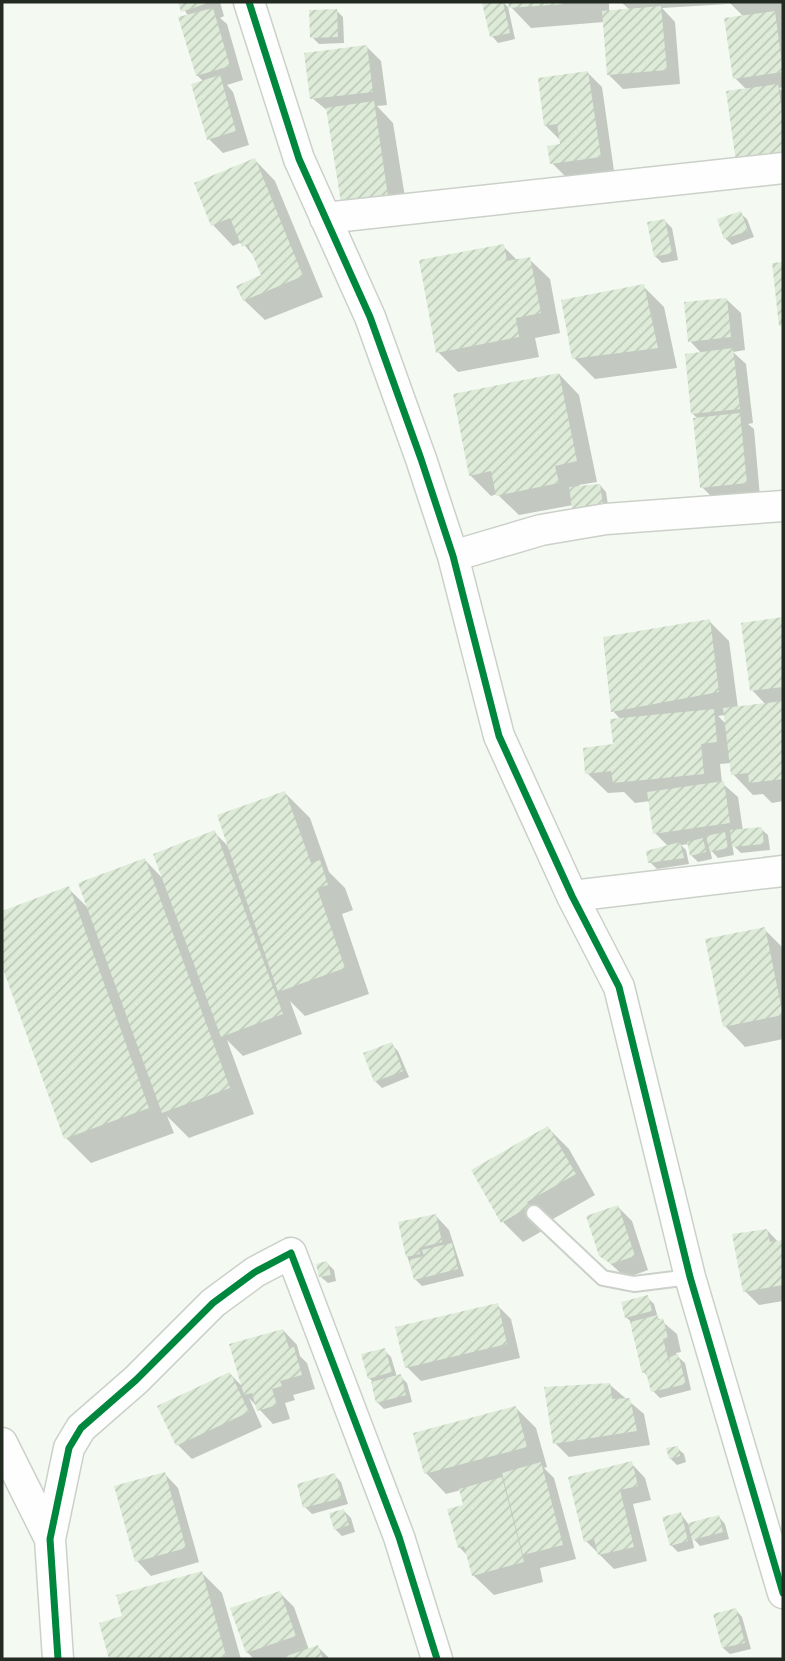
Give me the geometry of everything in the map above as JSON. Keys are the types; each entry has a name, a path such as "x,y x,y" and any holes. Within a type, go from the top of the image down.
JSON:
{"street":[{"path":"248,2 299,159 370,317 453,556 499,736 572,896 619,987 690,1277 783,1593"},
{"path":"325,218 783,168"},
{"path":"453,556 541,530 606,519 783,506"},
{"path":"572,896 783,871"},
{"path":"58,1659 50,1539 69,1448 81,1428 136,1380 213,1303 255,1272 291,1253 399,1537 437,1659"},
{"path":"2,1443 50,1539"}],"lane":[{"path":"534,1213 603,1278 634,1284 690,1277"}],"building":[{"path":"178,2 211,2 181,12"},
{"path":"503,2 510,33 490,37 482,3"},
{"path":"508,2 563,2 564,4 509,8"},
{"path":"661,6 667,70 607,75 602,11"},
{"path":"213,8 230,66 196,76 178,17"},
{"path":"337,9 338,37 310,38 309,10"},
{"path":"775,11 783,72 733,79 724,18"},
{"path":"367,45 373,92 310,99 304,53"},
{"path":"588,71 601,157 550,164 547,146 560,144 557,124 544,126 538,78"},
{"path":"220,75 236,131 207,140 191,84"},
{"path":"778,84 783,117 783,155 736,162 726,91"},
{"path":"374,101 388,196 341,203 326,108"},
{"path":"255,158 303,276 243,301 236,286 261,275 248,244 242,247 230,218 211,226 194,183"},
{"path":"741,211 748,231 724,239 717,219"},
{"path":"665,219 672,253 654,257 647,222"},
{"path":"504,244 507,261 530,257 541,313 516,318 519,337 436,353 419,260"},
{"path":"783,262 783,326 779,326 772,263"},
{"path":"644,284 658,348 572,359 561,300"},
{"path":"727,298 731,337 688,342 684,302"},
{"path":"733,348 740,409 691,414 685,354"},
{"path":"559,373 577,461 555,466 559,483 496,496 491,471 469,476 453,394"},
{"path":"740,413 747,483 700,488 693,418"},
{"path":"600,484 604,512 573,516 569,487"},
{"path":"783,617 783,687 750,691 741,623"},
{"path":"710,619 719,692 611,712 603,637"},
{"path":"783,701 783,779 749,783 748,773 731,775 723,708"},
{"path":"714,709 717,742 701,744 704,774 613,783 611,771 585,774 583,748 613,744 610,719"},
{"path":"724,781 730,823 653,834 647,792"},
{"path":"285,791 311,863 320,860 328,885 317,888 345,968 278,992 217,815"},
{"path":"762,827 764,844 732,847 730,830"},
{"path":"215,830 283,1014 221,1037 153,854"},
{"path":"725,832 728,848 710,852 706,836"},
{"path":"703,838 706,852 690,856 687,842"},
{"path":"680,842 684,858 648,863 646,851"},
{"path":"145,858 230,1088 162,1113 78,883"},
{"path":"69,886 149,1108 64,1139 2,966 2,911"},
{"path":"765,927 783,1015 723,1027 705,939"},
{"path":"392,1042 403,1071 374,1082 363,1053"},
{"path":"548,1126 576,1174 527,1202 530,1206 501,1223 471,1170"},
{"path":"618,1205 635,1256 611,1264 599,1256 586,1216"},
{"path":"436,1214 442,1242 419,1248 420,1254 406,1257 398,1222"},
{"path":"767,1229 770,1242 783,1240 783,1285 743,1292 732,1234"},
{"path":"452,1243 458,1269 414,1280 409,1260 424,1256 422,1250"},
{"path":"327,1261 331,1275 319,1277 316,1264"},
{"path":"648,1295 652,1311 625,1318 621,1302"},
{"path":"498,1303 507,1344 405,1368 395,1327"},
{"path":"657,1315 658,1320 663,1318 668,1338 663,1339 670,1366 669,1357 678,1354 686,1384 651,1392 646,1372 642,1373 630,1322"},
{"path":"283,1329 289,1348 294,1347 302,1375 280,1381 282,1386 272,1389 277,1405 257,1411 252,1393 244,1395 229,1344"},
{"path":"385,1348 392,1372 368,1379 361,1354"},
{"path":"230,1372 249,1412 176,1446 157,1406"},
{"path":"401,1374 406,1395 376,1403 371,1382"},
{"path":"610,1383 612,1399 630,1398 637,1431 553,1444 544,1387"},
{"path":"516,1406 527,1447 424,1474 413,1433"},
{"path":"678,1446 680,1456 669,1459 666,1448"},
{"path":"632,1461 638,1486 620,1490 634,1547 598,1555 594,1539 584,1542 568,1477"},
{"path":"541,1462 563,1545 523,1555 502,1473"},
{"path":"165,1472 186,1548 135,1562 114,1486"},
{"path":"335,1473 342,1498 303,1508 297,1484"},
{"path":"502,1477 524,1562 472,1576 464,1546 458,1548 447,1509 463,1505 459,1489"},
{"path":"344,1509 349,1525 334,1530 329,1513"},
{"path":"681,1512 688,1541 670,1546 662,1517"},
{"path":"719,1515 723,1532 692,1540 688,1523"},
{"path":"202,1571 226,1656 214,1659 109,1659 99,1623 122,1616 116,1595"},
{"path":"280,1591 296,1636 246,1653 230,1608"},
{"path":"736,1608 745,1643 722,1648 713,1614"},
{"path":"318,1645 323,1659 278,1659"}],"cycle path":[{"path":"249,2 299,159 370,317 421,459 453,556 499,736 572,896 619,987 690,1277 783,1593"},
{"path":"58,1659 50,1539 69,1448 81,1428 136,1380 213,1303 255,1272 291,1253 399,1537 437,1659"}]}
